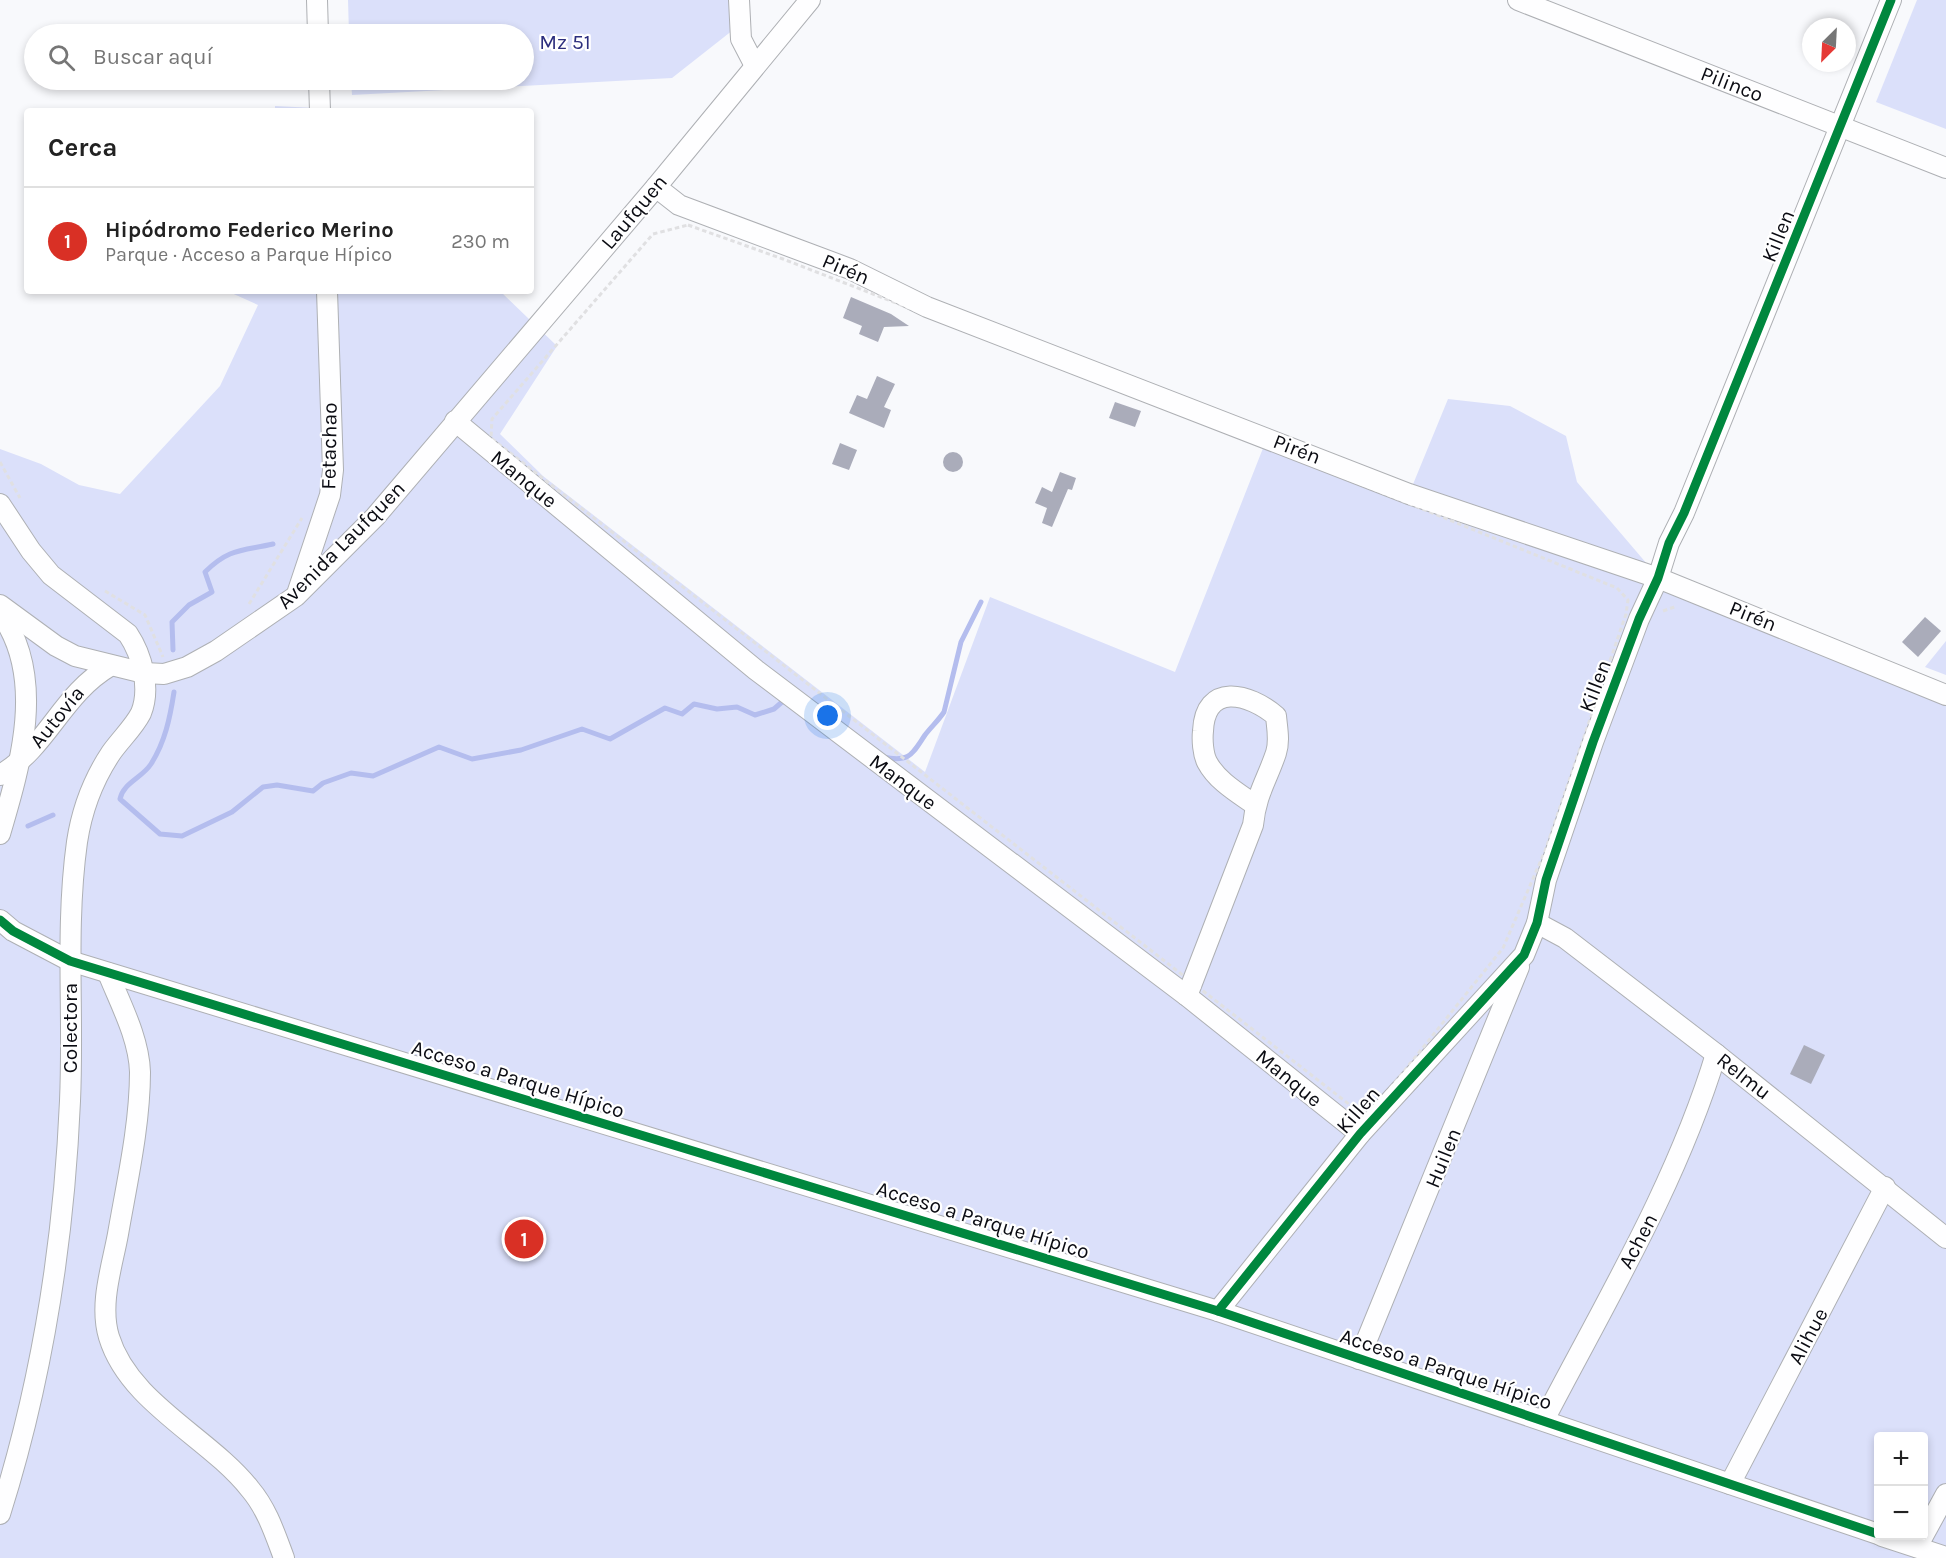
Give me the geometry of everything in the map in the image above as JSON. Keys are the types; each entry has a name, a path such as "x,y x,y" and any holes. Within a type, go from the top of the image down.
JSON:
{"street":[{"path":"317,0 318,24"},
{"path":"739,0 741,39 756,66"},
{"name":"Laufquen","path":"455,421 656,187 810,0"},
{"name":"Pilinco","path":"1518,0 1946,168"},
{"name":"Killen","path":"1218,1311 1360,1134 1524,955 1537,923 1546,880 1593,742 1639,619 1659,578 1669,543 1684,513 1891,0"},
{"path":"320,90 321,108"},
{"name":"Pirén","path":"656,187 679,206 850,269 938,311 1409,494 1659,578 1946,694"},
{"name":"Fetachao","path":"296,596 330,495 333,470 327,294"},
{"name":"Avenida Laufquen","path":"110,666 144,673 164,674 187,667 252,628 296,596 375,517 455,421"},
{"name":"Manque","path":"455,421 756,670 1190,990 1360,1134"},
{"name":"Colectora","path":"0,504 31,551 51,575 128,634 135,646 144,673 140,713 110,755 85,802 73,873 70,961 70,1099 62,1212 50,1293 25,1423 0,1514"},
{"name":"Autovía","path":"0,605 56,646 75,656 110,666"},
{"name":"Autovía","path":"0,613 15,639 23,671 25,702 20,761 0,834"},
{"name":"Autovía","path":"0,775 20,761 48,731 80,687 110,666"},
{"path":"1190,990 1253,825 1255,805 1276,752 1278,737 1276,716 1267,708 1248,699 1232,696 1218,698 1209,706 1203,723 1202,740 1207,762 1221,780 1255,805"},
{"name":"Acceso a Parque Hípico","path":"0,920 13,931 70,961 1218,1311 1874,1533"},
{"name":"Relmu","path":"1537,923 1565,938 1716,1054 1946,1238"},
{"name":"Huilen","path":"1359,1359 1524,955"},
{"path":"108,973 136,1046 140,1071 131,1151 107,1291 105,1318 110,1339 125,1370 142,1390 250,1489 268,1515 284,1558"},
{"name":"Achen","path":"1544,1420 1662,1194 1705,1091 1716,1054"},
{"name":"Alihue","path":"1730,1484 1885,1187"},
{"path":"1917,1547 1946,1494"},
{"name":"Acceso a Parque Hípico","path":"1895,1540 1946,1557"}],"path":[{"path":"688,225 783,259 1366,486 1617,588 1628,600 1626,614 1545,850 1503,948 1380,1101 1350,1105 1190,990 491,438 492,419 653,234 688,225"},
{"path":"0,462 23,503"},
{"path":"245,610 303,515"},
{"path":"102,590 145,615 163,657 173,653"},
{"path":"1658,619 1660,612 1681,604"}],"green space":[{"name":"Mz 51","path":"348,0 731,0 733,30 672,78 534,85 534,24 349,24"},
{"path":"1917,0 1946,0 1946,129 1876,102"},
{"name":"Mz 51","path":"352,90 446,90 352,95"},
{"path":"275,106 315,108 275,108"},
{"path":"234,294 503,294 557,346 500,434 543,476 925,772 990,597 1175,672 1267,438 1409,494 1448,399 1510,406 1566,436 1577,482 1659,578 1946,695 1946,1558 0,1558 0,449 41,464 79,485 120,494 220,386 258,305"},
{"path":"1946,641 1946,675 1925,667"}],"building":[{"path":"851,297 891,314 909,326 884,327 878,342 859,334 862,326 843,318"},
{"path":"877,376 895,384 884,407 891,410 884,428 849,413 857,395 867,399"},
{"path":"1115,402 1141,411 1135,427 1109,418"},
{"path":"840,443 857,450 849,470 832,464"},
{"path":"953,452 960,455 963,462 960,469 953,472 946,469 943,462 946,455"},
{"path":"1060,472 1076,478 1072,490 1068,489 1052,527 1042,523 1047,508 1035,503 1042,487 1052,492"},
{"path":"1925,617 1941,631 1918,657 1902,642"},
{"path":"1804,1045 1825,1055 1811,1084 1790,1074"}],"waterway":[{"path":"173,650 172,622 189,605 212,592 205,572 229,554 273,544"},
{"path":"883,757 905,758 913,752 944,712 961,642 981,602"},
{"path":"174,692 166,730 156,756 147,769 125,789 120,799 160,834 182,836 232,812 263,787 277,785 313,791 323,783 351,773 373,776 439,747 472,759 521,750 582,729 610,739 665,708 682,714 694,704 717,709 737,707 755,715 774,709 782,702 787,702"},
{"path":"28,826 53,815"}],"cycle path":[{"path":"1218,1311 1360,1134 1524,955 1537,923 1546,880 1593,742 1639,619 1658,578 1669,543 1684,513 1891,0"},
{"path":"0,920 13,931 70,961 1218,1311 1874,1533"}],"place":[{"name":"Hipódromo Federico Merino","path":"524,1239"}]}
